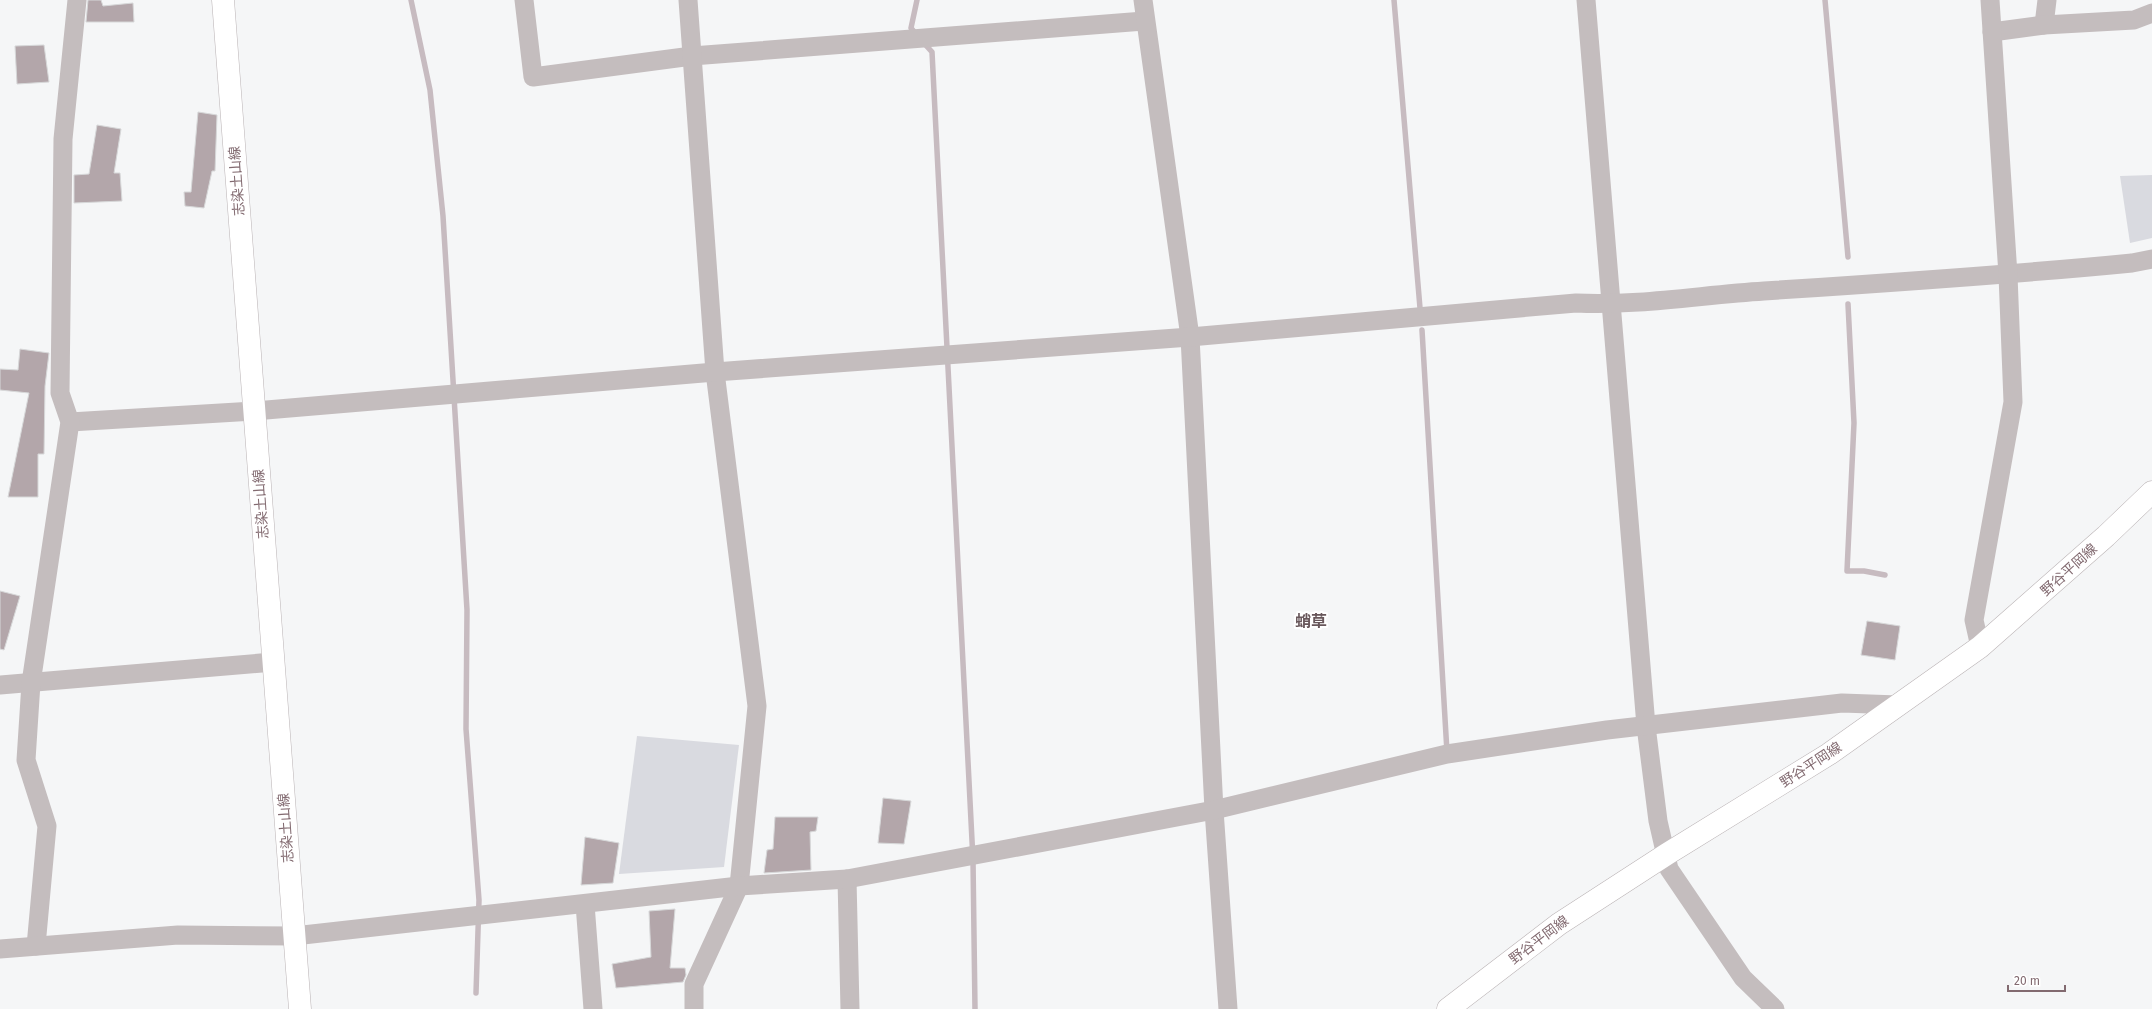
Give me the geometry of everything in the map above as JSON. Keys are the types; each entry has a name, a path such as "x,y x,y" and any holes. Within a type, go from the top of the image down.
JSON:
{"main road":[{"name":"志染土山線","path":"223,0 300,1009"},
{"name":"野谷平岡線","path":"1448,1009 1559,924 1666,854 1829,754 1980,647 2100,541 2152,492"}],"street":[{"path":"36,946 47,826 26,760 31,683 70,422 60,393 63,139 77,0"},
{"path":"524,0 533,77 692,56 898,38 1144,21"},
{"path":"688,0 715,372 757,706 739,886 694,984 694,1009"},
{"path":"1143,0 1144,21 1190,337 1214,810 1228,1009"},
{"path":"1586,0 1646,726 1658,821 1669,869 1743,978 1775,1009"},
{"path":"1980,647 1974,620 2012,402 2008,275 1990,0"},
{"path":"2044,25 2047,0"},
{"path":"1992,32 2044,25 2134,20 2152,13"},
{"path":"70,422 254,411 715,372 1190,337 1576,303 1611,304 1737,293 2008,275 2132,263 2152,259"},
{"path":"0,685 273,662"},
{"path":"0,949 178,935 294,936 739,886 847,880 1214,810 1447,754 1607,730 1842,703 1898,705"},
{"path":"847,880 850,1009"},
{"path":"585,904 593,1009"}],"shaded area":[{"path":"2152,175 2152,238 2130,243 2120,176"},
{"path":"637,736 739,745 724,867 619,874"}],"building":[{"path":"88,0 101,0 103,6 133,3 134,22 86,22"},
{"path":"44,45 49,82 17,84 15,46"},
{"path":"198,112 217,115 215,171 212,171 204,208 185,206 184,192 191,192"},
{"path":"97,125 121,129 114,173 120,173 122,201 74,203 74,175 89,174"},
{"path":"20,349 49,353 45,386 44,454 38,454 38,497 8,497 29,393 0,390 0,369 18,370"},
{"path":"0,591 20,596 4,650 0,649"},
{"path":"1867,621 1900,626 1895,660 1861,655"},
{"path":"883,798 911,801 904,844 878,843"},
{"path":"775,817 818,817 816,831 810,832 811,870 764,873 767,850 773,849"},
{"path":"585,837 619,843 613,883 581,885"},
{"path":"675,909 670,968 685,968 686,975 683,982 616,988 612,964 651,957 649,911"}],"waterway":[{"path":"411,0 430,90 443,216 467,610 466,729 479,900 476,993"},
{"path":"916,34 911,28 917,0"},
{"path":"1394,0 1420,308"},
{"path":"1825,0 1848,257"},
{"path":"923,42 932,52 973,860 975,1009"},
{"path":"1848,304 1854,423 1847,571 1864,571 1885,575"},
{"path":"1422,330 1447,752"}],"district":[{"name":"蛸草","path":"1311,621"}]}
